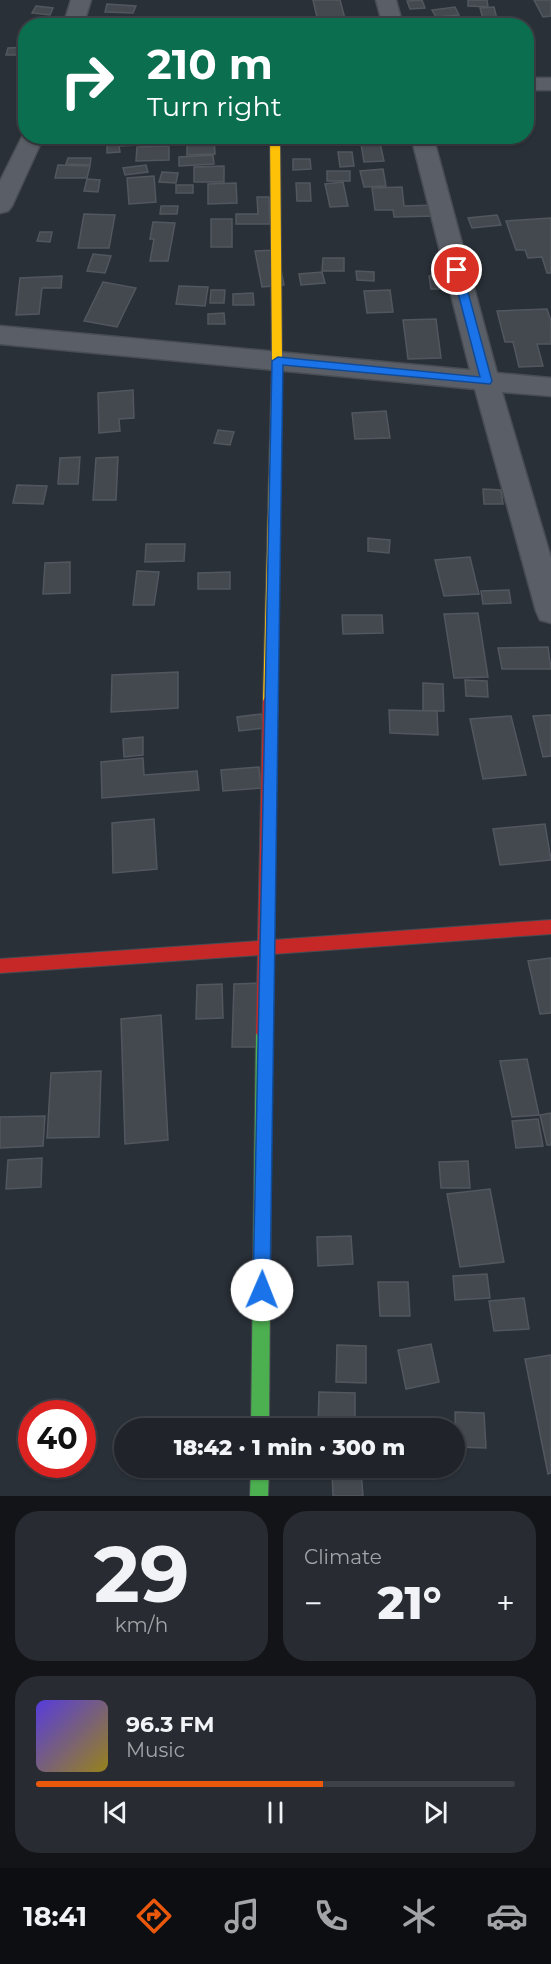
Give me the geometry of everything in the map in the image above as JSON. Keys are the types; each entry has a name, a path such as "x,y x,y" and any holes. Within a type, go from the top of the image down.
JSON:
{"street":[{"path":"76,18 81,0"},
{"path":"386,0 391,18"},
{"path":"534,84 551,84"},
{"path":"0,206 29,144"},
{"path":"260,1418 266,947 278,361 274,144"},
{"path":"424,144 486,381 551,611"},
{"path":"0,335 551,387"},
{"path":"0,966 551,927"},
{"path":"259,1496 260,1478"}],"building":[{"path":"313,0 340,0 345,18 317,18"},
{"path":"422,0 425,8 410,9 407,1"},
{"path":"468,0 487,0 488,7 468,6"},
{"path":"534,0 551,0 551,16 543,17"},
{"path":"107,4 136,6 133,13 105,12"},
{"path":"36,6 53,8 50,15 32,13"},
{"path":"455,7 459,15 436,17 432,10"},
{"path":"494,7 497,18 483,18 480,8"},
{"path":"18,47 18,55 6,55 8,48"},
{"path":"107,144 158,144 119,146 120,152 107,153"},
{"path":"187,144 214,144 215,154 187,155"},
{"path":"361,144 380,144 384,161 364,162"},
{"path":"169,146 169,160 136,161 137,147"},
{"path":"338,152 352,152 354,166 340,167"},
{"path":"213,155 214,164 179,166 179,157"},
{"path":"68,158 91,158 90,165 66,164"},
{"path":"293,159 310,159 311,169 293,170"},
{"path":"58,165 90,166 87,178 55,178"},
{"path":"146,165 148,172 125,175 123,168"},
{"path":"224,166 224,182 194,182 194,167"},
{"path":"383,169 386,186 364,187 360,171"},
{"path":"327,171 350,171 350,181 327,181"},
{"path":"162,172 178,173 176,183 159,182"},
{"path":"154,176 156,202 129,204 127,178"},
{"path":"87,179 100,180 98,192 84,191"},
{"path":"343,182 348,206 330,207 325,184"},
{"path":"236,183 237,203 208,204 208,184"},
{"path":"296,183 310,183 311,201 297,201"},
{"path":"176,185 193,185 193,193 176,193"},
{"path":"402,187 404,206 436,205 438,216 394,217 393,210 375,210 372,188"},
{"path":"257,197 269,197 270,224 236,224 236,214 258,214"},
{"path":"161,206 178,206 177,214 160,214"},
{"path":"84,214 115,215 109,248 78,248"},
{"path":"497,215 501,225 472,228 468,218"},
{"path":"551,218 551,273 547,273 542,257 528,258 525,250 516,250 506,221"},
{"path":"211,219 232,219 232,247 211,247"},
{"path":"153,222 175,223 168,261 150,261 154,239 150,239"},
{"path":"40,232 52,232 50,242 37,241"},
{"path":"277,250 284,285 262,287 255,251"},
{"path":"93,254 111,256 105,273 87,271"},
{"path":"323,258 344,258 344,271 322,271"},
{"path":"356,271 374,272 374,281 357,280"},
{"path":"322,272 325,283 301,285 299,274"},
{"path":"62,276 61,288 42,288 39,314 16,315 20,278"},
{"path":"429,276 448,276 450,289 431,289"},
{"path":"103,282 136,288 117,327 84,321"},
{"path":"179,286 208,287 205,306 176,304"},
{"path":"211,290 225,290 224,303 210,303"},
{"path":"390,290 393,312 367,313 364,291"},
{"path":"253,293 254,305 233,305 233,294"},
{"path":"547,309 551,321 551,344 537,344 543,366 519,367 513,342 505,342 497,311"},
{"path":"224,313 225,324 208,324 208,314"},
{"path":"436,319 441,358 408,359 403,320"},
{"path":"133,390 134,418 119,419 120,431 99,433 98,393"},
{"path":"386,411 390,438 355,439 352,413"},
{"path":"218,430 234,432 230,445 214,443"},
{"path":"80,457 78,484 58,484 60,458"},
{"path":"118,457 116,500 93,500 96,458"},
{"path":"17,485 47,486 43,504 13,503"},
{"path":"483,489 501,490 503,504 484,504"},
{"path":"368,538 390,540 389,553 368,551"},
{"path":"146,544 185,544 184,561 145,562"},
{"path":"470,557 479,594 444,596 435,560"},
{"path":"70,562 70,593 43,594 45,563"},
{"path":"137,571 159,572 154,605 133,605"},
{"path":"230,572 230,589 198,589 198,573"},
{"path":"509,590 511,603 483,604 481,591"},
{"path":"478,613 488,677 454,678 444,614"},
{"path":"342,615 382,615 383,633 343,634"},
{"path":"548,647 551,669 502,669 498,648"},
{"path":"178,672 178,708 111,712 112,675"},
{"path":"465,680 487,681 488,697 466,696"},
{"path":"423,683 443,684 444,711 423,711"},
{"path":"389,710 437,711 438,735 390,733"},
{"path":"261,714 264,728 239,731 237,717"},
{"path":"551,715 551,756 543,757 533,716"},
{"path":"511,716 526,775 483,779 470,719"},
{"path":"143,737 143,755 124,757 123,739"},
{"path":"143,758 144,775 197,771 199,790 102,798 101,762"},
{"path":"259,767 261,788 223,791 221,770"},
{"path":"154,819 157,869 113,873 112,823"},
{"path":"545,824 551,860 500,865 493,829"},
{"path":"551,958 551,1013 540,1014 528,961"},
{"path":"263,983 262,1047 232,1047 234,984"},
{"path":"222,984 223,1018 196,1019 197,985"},
{"path":"161,1015 168,1140 125,1144 121,1019"},
{"path":"527,1059 539,1115 512,1117 500,1061"},
{"path":"101,1071 99,1137 47,1138 51,1073"},
{"path":"551,1113 551,1145 547,1145 540,1115"},
{"path":"45,1116 43,1146 0,1148 0,1117"},
{"path":"538,1119 543,1146 516,1148 512,1121"},
{"path":"42,1158 41,1187 6,1189 8,1160"},
{"path":"468,1161 470,1188 441,1188 439,1162"},
{"path":"490,1189 504,1262 460,1267 447,1194"},
{"path":"351,1236 353,1264 318,1266 317,1237"},
{"path":"487,1274 490,1298 455,1300 453,1276"},
{"path":"378,1282 408,1282 410,1316 380,1316"},
{"path":"524,1298 529,1329 494,1331 489,1301"},
{"path":"431,1344 439,1382 406,1389 398,1350"},
{"path":"337,1345 366,1346 366,1383 336,1382"},
{"path":"551,1355 551,1473 548,1474 525,1359"},
{"path":"319,1392 355,1393 355,1418 318,1418"},
{"path":"455,1412 484,1413 486,1448 465,1447 465,1418 455,1418"},
{"path":"332,1478 362,1478 363,1496 333,1496"}],"traffic: fast":[{"path":"260,1418 264,1033"},
{"path":"259,1496 260,1478"}],"traffic: slow":[{"path":"270,701 277,361 275,144"}],"traffic: jam":[{"path":"264,1033 270,701"},
{"path":"0,966 551,927"}],"route":[{"path":"262,1290 266,947 278,361 486,381 457,270"}]}
